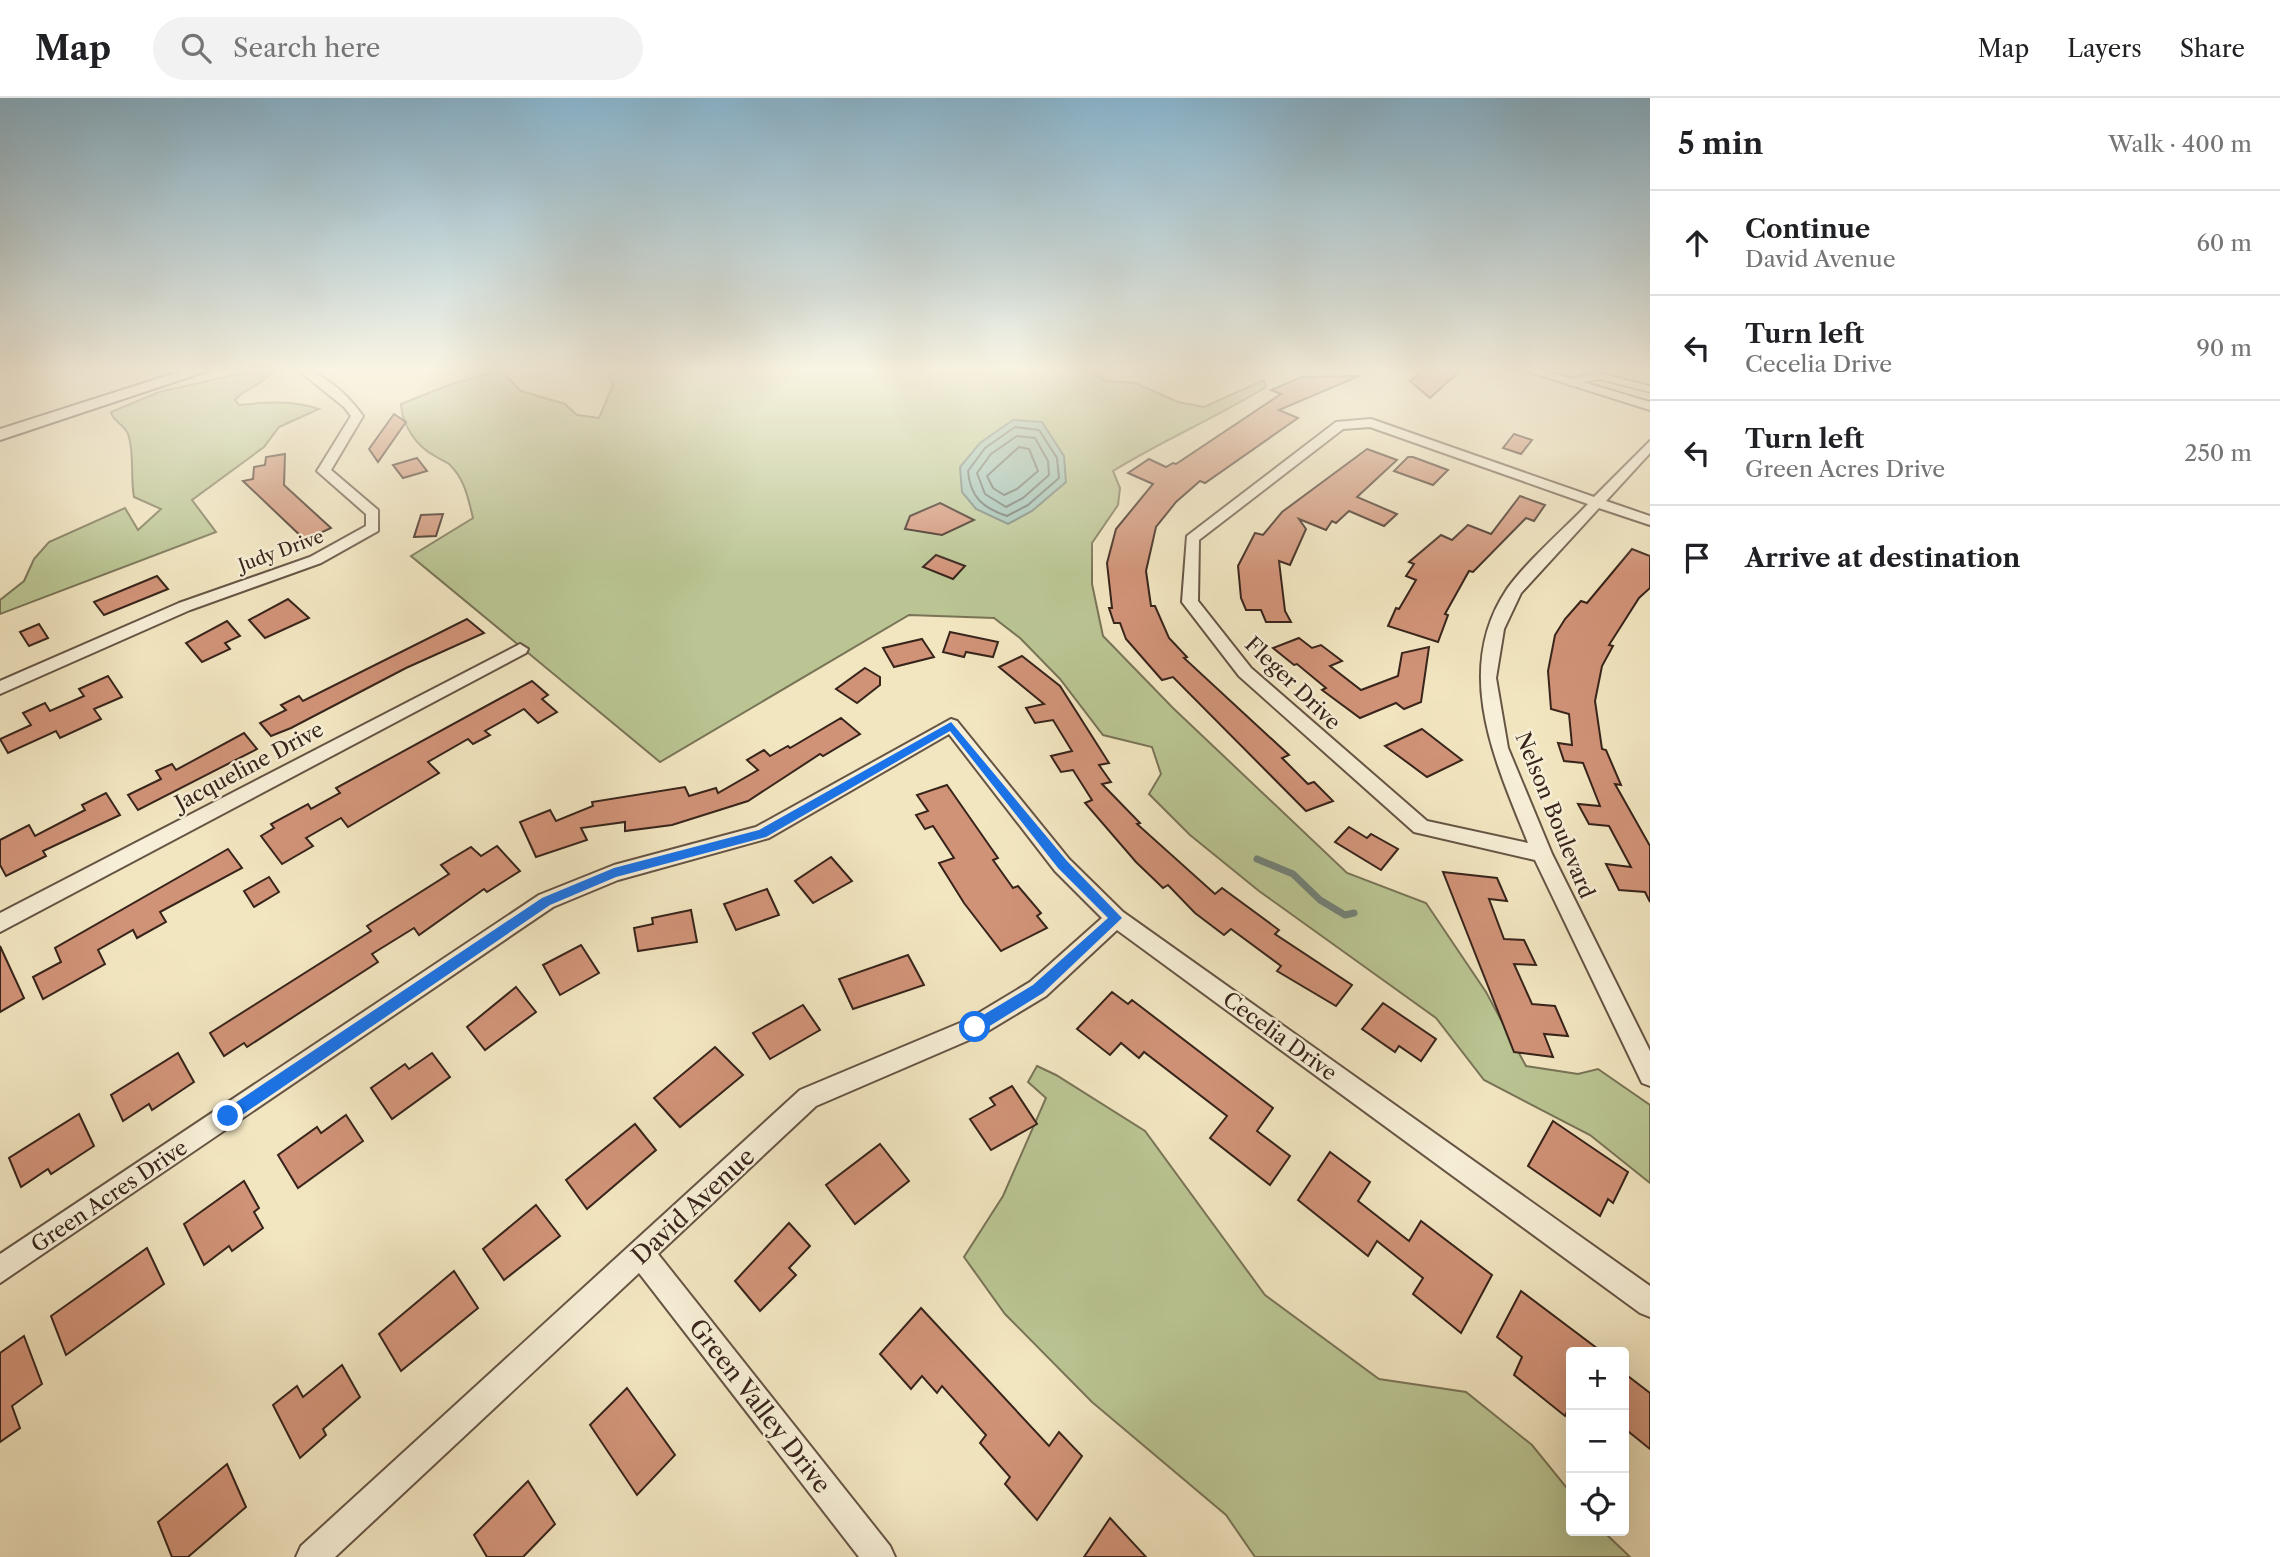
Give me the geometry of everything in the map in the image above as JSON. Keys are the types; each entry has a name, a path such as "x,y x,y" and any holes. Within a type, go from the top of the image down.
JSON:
{"street":[{"name":"Judy Drive","path":"0,688 212,596 293,571 349,546 373,528 373,513 324,471 344,437"},
{"name":"Fleger Drive","path":"1324,437 1192,538 1190,602 1245,672 1421,827 1542,854"},
{"name":"Fleger Drive","path":"1412,437 1598,501"},
{"name":"Nelson Boulevard","path":"1650,445 1514,591 1496,629 1488,678 1499,748 1542,854 1650,1075"},
{"path":"1598,501 1650,521"},
{"name":"Jacqueline Drive","path":"0,923 520,649"},
{"name":"Cecelia Drive","path":"951,725 1062,864 1116,918 1650,1303"},
{"name":"Green Acres Drive","path":"0,1270 546,901 614,873 762,834 951,725"},
{"name":"David Avenue","path":"312,1557 808,1098 975,1027 1038,989 1116,918"},
{"name":"Green Valley Drive","path":"641,1254 879,1557"}],"green space":[{"path":"129,437 271,437 264,447 192,500 216,532 0,614 0,600 24,581 34,559 49,542 125,508 138,530 161,509 134,497"},
{"path":"413,437 1174,437 1113,471 1120,488 1118,505 1092,543 1092,584 1103,636 1173,708 1347,873 1426,903 1486,992 1526,1066 1578,1074 1598,1069 1650,1105 1650,1183 1590,1135 1484,1080 1436,1018 1259,891 1190,835 1149,794 1161,774 1152,747 1103,735 1060,679 1020,638 994,618 909,615 660,762 411,556 473,518 459,476 449,464 428,452"},
{"path":"1037,1066 1145,1131 1265,1295 1379,1379 1466,1392 1532,1445 1566,1487 1566,1536 1608,1536 1630,1557 1255,1557 1226,1515 1092,1402 1005,1314 964,1257 1003,1196 1046,1098 1028,1082"}],"water":[{"path":"988,437 1052,437 1064,456 1066,482 1032,511 1008,524 976,509 962,492 960,467"}],"building":[{"path":"378,437 395,437 378,462 369,449"},
{"path":"1216,437 1271,437 1205,483 1200,481 1176,502 1156,527 1146,571 1151,606 1155,606 1169,638 1187,657 1184,658 1289,755 1282,758 1308,784 1314,782 1333,801 1306,811 1173,677 1162,680 1126,639 1120,623 1114,623 1109,608 1112,608 1107,563 1116,529 1153,484 1128,473 1149,459 1166,467 1176,464"},
{"path":"1512,437 1532,440 1521,454 1503,448"},
{"path":"1367,449 1397,460 1357,497 1397,514 1384,526 1349,511 1336,523 1332,521 1326,530 1299,519 1306,529 1290,565 1279,561 1285,611 1291,622 1266,622 1261,610 1246,610 1241,598 1238,566 1255,533 1263,535 1282,512"},
{"path":"285,454 284,485 331,528 305,540 243,481 253,479 254,467 265,465 266,457"},
{"path":"1408,457 1448,470 1433,485 1394,471"},
{"path":"417,458 427,471 403,478 393,465"},
{"path":"1520,496 1545,505 1534,521 1526,518 1473,572 1469,571 1445,614 1448,615 1438,642 1388,626 1396,608 1399,609 1416,580 1406,576 1414,564 1409,562 1441,535 1452,540 1468,525 1491,534"},
{"path":"940,503 974,520 942,535 905,529 910,516"},
{"path":"443,514 436,536 414,537 421,515"},
{"path":"1632,549 1650,556 1650,588 1639,598 1609,645 1613,646 1602,666 1595,701 1602,749 1606,750 1621,785 1615,784 1650,846 1650,902 1645,892 1619,890 1606,864 1631,867 1609,826 1589,824 1578,804 1600,806 1583,763 1564,761 1558,743 1572,745 1569,714 1551,709 1548,671 1555,635 1565,619 1581,601 1587,603"},
{"path":"936,555 965,566 953,579 923,567"},
{"path":"157,576 168,589 104,615 94,602"},
{"path":"288,599 309,618 265,638 249,620"},
{"path":"467,619 484,633 406,668 291,728 271,736 260,723 286,710 281,705 299,696 303,701"},
{"path":"227,621 240,636 225,643 230,649 202,662 186,643"},
{"path":"39,624 48,638 29,646 20,632"},
{"path":"950,632 998,642 993,657 966,652 964,657 943,652"},
{"path":"1299,638 1312,648 1321,645 1342,661 1330,666 1361,690 1398,676 1402,653 1429,647 1421,702 1404,709 1396,703 1360,718 1322,690 1326,688 1297,664 1294,665 1273,648"},
{"path":"922,639 934,657 894,667 883,648"},
{"path":"1022,656 1060,686 1109,763 1099,765 1111,782 1102,784 1140,823 1137,824 1215,894 1222,888 1279,930 1275,934 1352,985 1336,1006 1277,971 1281,966 1231,929 1224,935 1195,913 1168,885 1163,888 1136,862 1085,803 1092,800 1073,770 1061,772 1051,756 1072,751 1053,720 1035,723 1026,708 1044,704 999,667"},
{"path":"865,668 880,677 880,685 857,703 836,689"},
{"path":"108,676 122,697 94,709 101,719 60,738 56,731 8,753 0,739 31,725 23,713 45,703 50,711 84,696 79,689"},
{"path":"532,681 548,695 542,699 557,712 538,723 524,709 485,731 490,735 473,744 468,739 428,762 439,773 348,827 341,818 306,838 313,846 282,864 261,836 274,828 271,824 308,804 311,809 340,793 336,788"},
{"path":"841,718 860,734 823,756 820,754 748,801 672,825 625,831 625,822 581,828 587,840 536,857 520,822 550,810 556,821 593,806 592,802 685,787 689,796 716,788 718,793 758,770 747,760 764,750 770,756 788,746 790,748"},
{"path":"1422,729 1462,760 1427,777 1385,746"},
{"path":"244,733 257,749 138,810 128,795 161,779 156,771 172,764 176,770"},
{"path":"947,785 998,858 993,860 1013,888 1018,886 1041,913 1037,916 1047,928 1001,951 964,903 939,863 954,858 933,826 925,829 916,815 928,811 917,795"},
{"path":"106,793 120,815 43,851 46,856 6,876 0,865 0,840 29,825 35,836 85,810 82,805"},
{"path":"1349,827 1367,838 1371,834 1398,849 1381,870 1335,842"},
{"path":"497,846 520,871 487,892 484,889 419,935 414,928 372,954 378,962 247,1047 244,1043 224,1056 210,1033 371,931 367,926 449,874 441,865 471,847 481,856"},
{"path":"228,849 242,868 160,912 166,922 137,938 133,930 98,950 105,964 43,999 33,977 61,962 55,948"},
{"path":"831,857 852,881 813,903 795,881"},
{"path":"1443,872 1497,878 1507,901 1489,899 1504,939 1524,940 1536,965 1514,964 1532,1004 1555,1006 1568,1036 1544,1034 1553,1057 1514,1052"},
{"path":"269,877 279,892 254,907 244,891"},
{"path":"767,889 779,915 736,930 724,904"},
{"path":"691,910 697,942 638,951 634,928 653,924 652,918"},
{"path":"581,945 599,973 560,995 543,965"},
{"path":"0,946 24,998 0,1012"},
{"path":"908,955 924,985 853,1009 839,979"},
{"path":"516,987 536,1012 485,1050 467,1027"},
{"path":"1112,992 1128,1004 1132,1000 1273,1108 1257,1131 1290,1156 1270,1185 1210,1138 1227,1116 1144,1052 1139,1058 1121,1043 1110,1055 1077,1029"},
{"path":"1383,1003 1436,1039 1421,1061 1399,1046 1395,1052 1362,1029"},
{"path":"803,1005 820,1030 770,1059 753,1033"},
{"path":"715,1047 743,1075 680,1127 654,1098"},
{"path":"178,1053 194,1082 152,1110 149,1104 123,1121 111,1095"},
{"path":"432,1053 450,1077 392,1119 371,1088 405,1064 409,1069"},
{"path":"1012,1086 1037,1124 991,1150 970,1119 995,1105 990,1098"},
{"path":"79,1114 94,1146 51,1174 48,1169 21,1187 9,1158"},
{"path":"346,1115 363,1141 298,1188 278,1155 317,1127 321,1133"},
{"path":"1553,1121 1628,1172 1613,1203 1608,1199 1600,1216 1528,1166"},
{"path":"635,1124 656,1150 587,1209 566,1180"},
{"path":"880,1144 909,1181 855,1224 826,1185"},
{"path":"1330,1152 1370,1182 1358,1201 1409,1241 1421,1221 1492,1275 1461,1333 1413,1294 1423,1278 1377,1241 1368,1256 1298,1200"},
{"path":"244,1181 259,1208 254,1212 263,1228 232,1251 229,1246 204,1265 184,1224"},
{"path":"536,1205 560,1236 504,1280 483,1249"},
{"path":"789,1223 810,1246 789,1268 796,1275 760,1311 735,1281"},
{"path":"147,1248 164,1284 66,1355 51,1316"},
{"path":"454,1271 478,1308 401,1371 379,1334"},
{"path":"1521,1291 1595,1347 1566,1347 1565,1416 1514,1375 1522,1357 1497,1337"},
{"path":"921,1308 1049,1446 1059,1432 1082,1456 1037,1520 1005,1484 1010,1477 980,1443 986,1435 942,1386 937,1393 922,1376 911,1389 880,1354"},
{"path":"24,1336 42,1384 12,1406 20,1428 0,1442 0,1353"},
{"path":"342,1365 360,1397 323,1429 326,1435 300,1458 273,1405 297,1386 303,1397"},
{"path":"1629,1377 1650,1393 1650,1449 1629,1432"},
{"path":"627,1388 675,1455 637,1495 590,1425"},
{"path":"227,1464 246,1507 188,1557 172,1557 158,1522"},
{"path":"528,1481 555,1524 523,1557 487,1557 474,1535"},
{"path":"1110,1518 1146,1557 1084,1557"}],"waterway":[{"path":"1257,859 1293,874 1320,900 1345,915 1354,913"}],"route":[{"path":"228,1116 546,901 614,873 762,834 951,725 1062,864 1116,918 1038,989 975,1027"}]}
